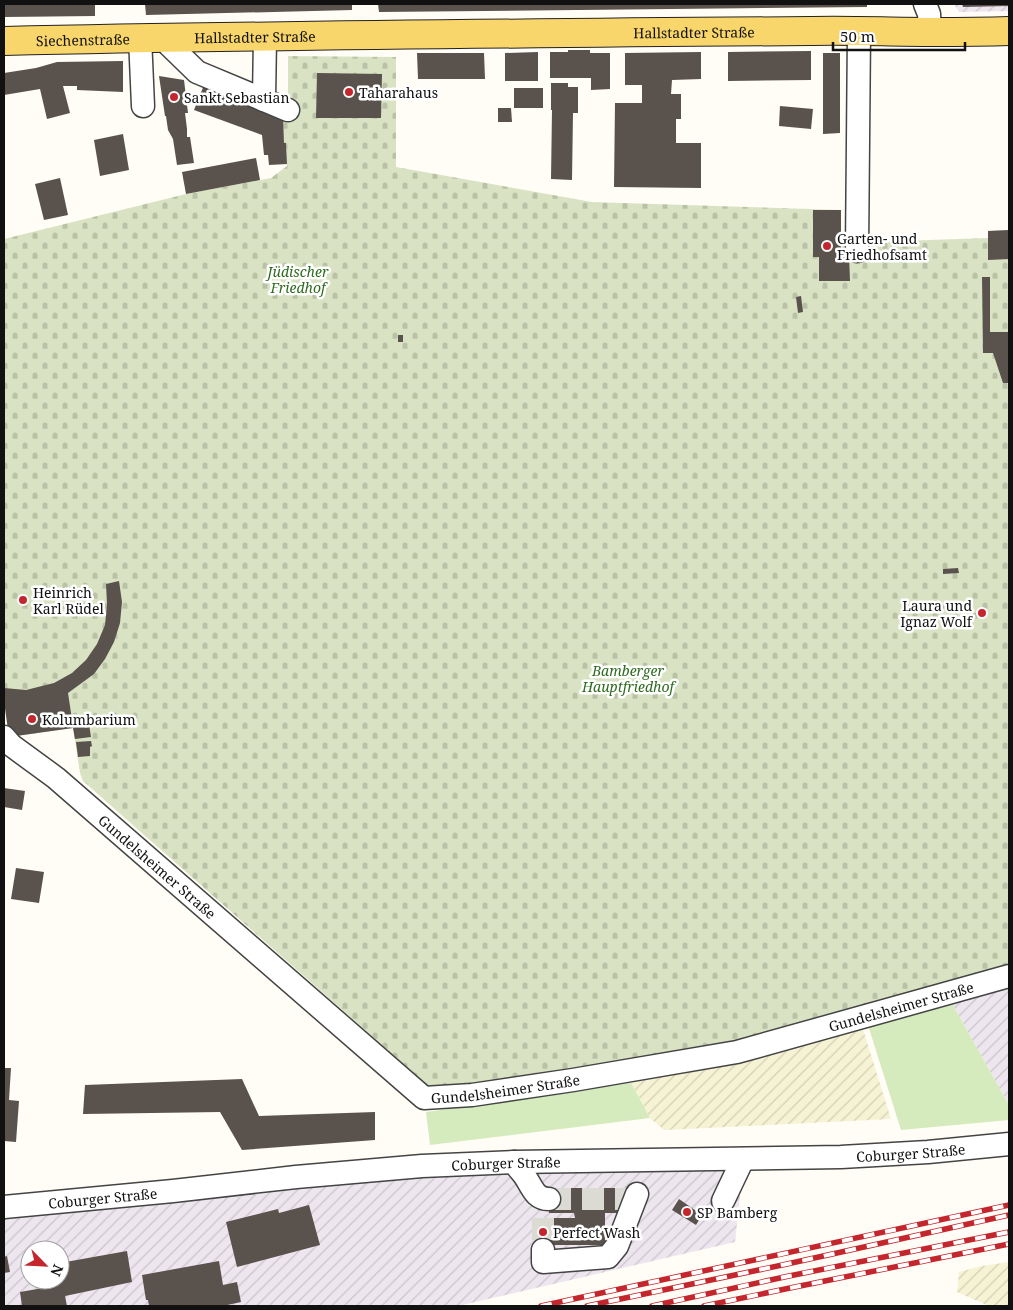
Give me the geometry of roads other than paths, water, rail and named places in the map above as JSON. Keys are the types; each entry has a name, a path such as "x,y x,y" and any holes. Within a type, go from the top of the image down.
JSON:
{"main road":[{"name":"Hallstadter Straße","path":"150,37 1009,31"},
{"name":"Siechenstraße","path":"4,41 150,37"}],"street":[{"path":"925,4 929,14 930,32"},
{"path":"857,250 859,31"},
{"path":"150,37 197,72 288,110"},
{"path":"143,106 150,37"},
{"path":"264,100 265,37"},
{"name":"Gundelsheimer Straße","path":"4,737 11,745 56,778 424,1098 472,1095 736,1052 1009,976"},
{"name":"Coburger Straße","path":"4,1207 173,1192 305,1176 422,1166 514,1162 850,1157 1009,1144"},
{"path":"723,1200 743,1159"},
{"path":"543,1250 543,1262 608,1257 617,1246 631,1196 653,1160"},
{"path":"514,1162 545,1206"}],"tunnel":[{"path":"549,1199 625,1199"},
{"path":"543,1218 543,1250"}],"railway":[{"path":"541,1306 1009,1205"},
{"path":"587,1306 1009,1215"},
{"path":"652,1306 789,1276 1009,1232"},
{"path":"704,1306 1009,1244"}],"place":[{"name":"Taharahaus","path":"349,92"},
{"name":"Sankt Sebastian","path":"174,97"},
{"name":"Garten- und Friedhofsamt","path":"827,246"},
{"name":"Heinrich Karl Rüdel","path":"23,600"},
{"name":"Laura und Ignaz Wolf","path":"982,613"},
{"name":"Kolumbarium","path":"32,719"},
{"name":"SP Bamberg","path":"687,1212"},
{"name":"Perfect Wash","path":"543,1232"}],"park label":[{"name":"Jüdischer Friedhof","path":"298,280"},
{"name":"Bamberger Hauptfriedhof","path":"628,678"}]}
